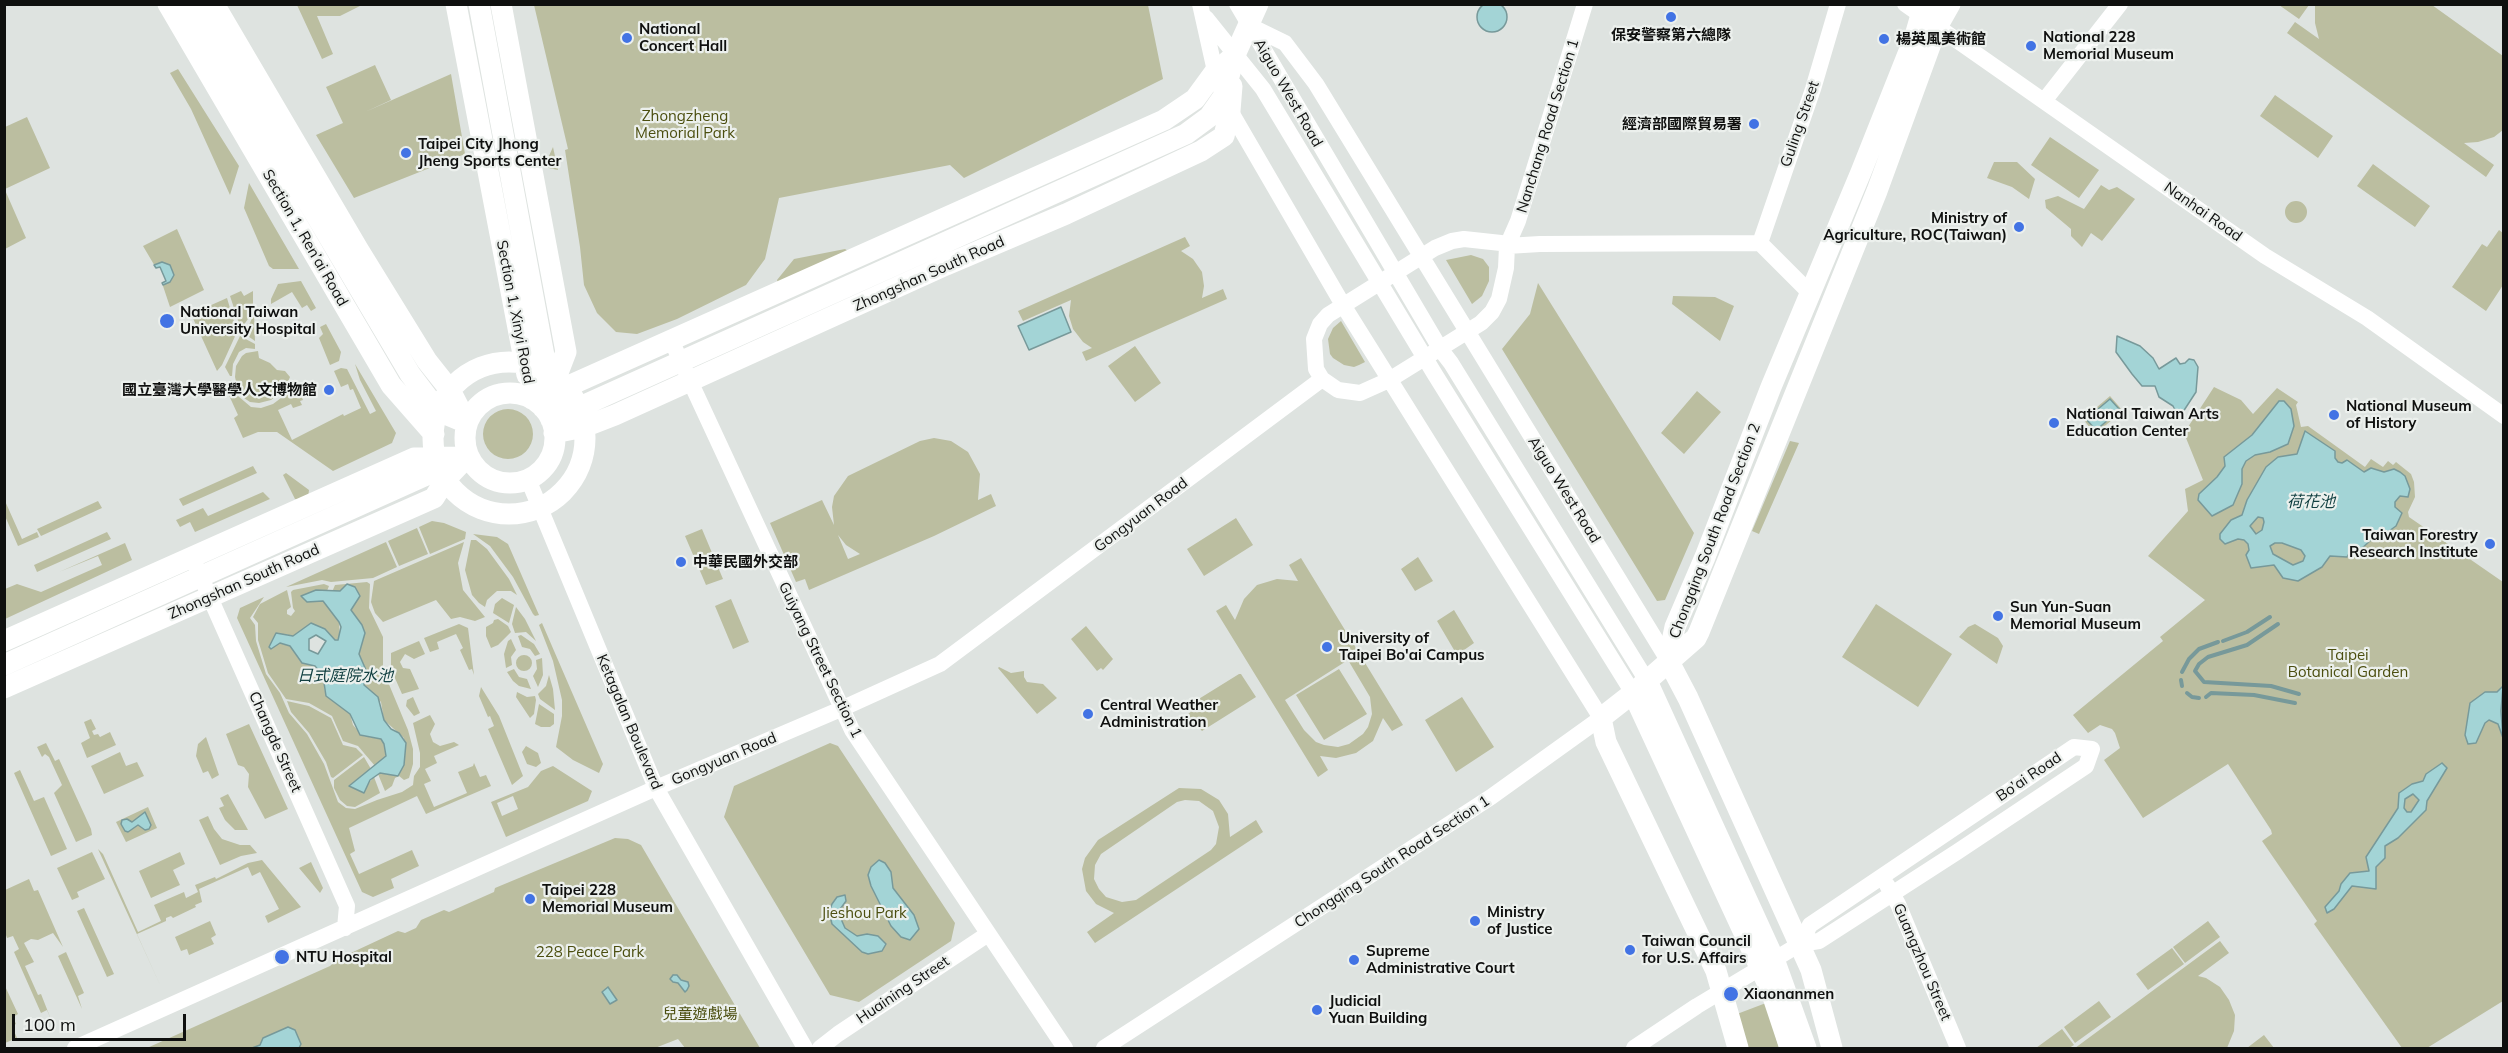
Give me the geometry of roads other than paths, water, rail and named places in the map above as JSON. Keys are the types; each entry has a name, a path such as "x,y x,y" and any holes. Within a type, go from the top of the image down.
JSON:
{"main road":[{"name":"Section 1, Ren’ai Road","path":"168,4 391,385 434,434"},
{"name":"Section 1, Ren’ai Road","path":"191,4 410,374 438,411"},
{"path":"214,4 425,359 450,390 467,423"},
{"name":"Section 1, Xinyi Road","path":"456,4 525,363 545,415"},
{"name":"Section 1, Xinyi Road","path":"479,4 507,151 556,379"},
{"name":"Section 1, Xinyi Road","path":"501,4 566,352 545,415"},
{"name":"Zhongshan South Road","path":"545,415 581,417 690,381 1201,151 1224,136 1235,55 1249,15 1258,4"},
{"name":"Chongqing South Road Section 2","path":"1922,13 1950,4"},
{"name":"Chongqing South Road Section 2","path":"1668,660 1675,627 1915,36 1922,13"},
{"name":"Chongqing South Road Section 2","path":"1668,660 1696,638 1699,632 1877,191 1922,13"},
{"name":"Zhongshan South Road","path":"556,379 671,340 1164,120 1195,99 1214,73 1235,55"},
{"name":"Zhongshan South Road","path":"581,417 681,362 1186,134 1227,104"},
{"path":"507,151 514,126 522,118"},
{"path":"501,362 525,363 556,379 581,417 584,454 576,476 561,494 539,508 506,514 483,509 462,497 441,469 434,434 438,411 458,381 478,368 501,362"},
{"path":"512,393 545,415 554,447 549,460 540,471 528,479 514,483 494,480 481,473 468,456 465,443 467,423 474,410 491,397 512,393"},
{"path":"438,411 467,423"},
{"path":"434,434 467,423"},
{"name":"Zhongshan South Road","path":"4,665 468,456"},
{"name":"Zhongshan South Road","path":"4,641 414,458 441,469"},
{"name":"Zhongshan South Road","path":"4,688 434,498 441,469"},
{"name":"Chongqing South Road Section 1","path":"1601,718 1640,687 1668,660"},
{"name":"Aiguo West Road","path":"1668,660 1688,698 1811,970 1832,1048"},
{"name":"Aiguo West Road","path":"1640,687 1806,1048"},
{"path":"1601,718 1606,742 1716,971 1738,1048"},
{"name":"Aiguo West Road","path":"1768,964 1771,991 1790,1048"}],"street":[{"path":"1237,4 1249,15"},
{"name":"Nanchang Road Section 1","path":"1322,379 1329,386 1350,393 1360,393 1389,380 1434,354 1481,324 1492,312 1499,299 1506,268 1507,246 1518,221 1585,4"},
{"name":"Guling Street","path":"1760,243 1813,89 1838,4"},
{"path":"2044,101 2120,4"},
{"path":"1202,10 1214,73 1227,104 1343,305 1601,718"},
{"name":"Aiguo West Road","path":"1202,10 1263,89 1388,278 1434,354 1434,373 1640,687"},
{"name":"Nanhai Road","path":"1922,13 2265,256 2367,318 2504,416"},
{"name":"Aiguo West Road","path":"1249,15 1285,43 1310,76 1668,660"},
{"name":"Aiguo West Road","path":"1249,15 1388,278"},
{"path":"1322,379 1316,369 1314,339 1320,324 1343,305 1421,257 1442,245 1464,240 1501,243 1507,246 1546,243 1760,243 1806,289 1812,292"},
{"name":"Guiyang Street Section 1","path":"671,340 841,709 856,736 1065,1048"},
{"name":"Gongyuan Road","path":"75,1048 656,788 924,672 953,656 1322,379"},
{"name":"Ketagalan Boulevard","path":"528,479 656,788 805,1048"},
{"name":"Changde Street","path":"192,557 347,906 345,928"},
{"name":"Chongqing South Road Section 1","path":"1104,1048 1491,798 1601,718"},
{"name":"Bo’ai Road","path":"1634,1048 1800,944 1819,941 2086,766 2092,749 2074,747 1810,925 1800,944"},
{"name":"Guangzhou Street","path":"1881,877 1914,941 1958,1048"},
{"name":"Huaining Street","path":"820,1048 837,1034 988,934"}],"water":[{"path":"1492,2 1498,3 1506,11 1506,23 1498,31 1492,32 1486,31 1478,23 1477,17 1478,11 1486,3"},
{"path":"162,262 170,265 174,275 170,282 163,285 162,283 166,281 160,267 156,268 154,265"},
{"path":"1061,307 1071,332 1029,350 1018,326"},
{"path":"2117,336 2140,346 2153,358 2159,369 2176,358 2180,364 2189,359 2194,360 2198,367 2196,392 2179,418 2173,406 2159,397 2155,386 2142,386 2132,374 2116,352"},
{"path":"2110,399 2120,410 2096,430 2086,419"},
{"name":"荷花池","path":"2279,401 2284,401 2291,409 2294,426 2288,444 2270,452 2255,455 2246,461 2242,469 2242,484 2233,505 2212,516 2198,500 2199,494 2225,466 2224,457 2252,435"},
{"name":"荷花池","path":"2305,431 2335,451 2335,458 2338,462 2342,463 2347,460 2364,472 2371,468 2384,472 2394,469 2405,476 2410,489 2408,497 2400,496 2395,502 2395,507 2402,513 2396,526 2378,539 2372,539 2360,550 2352,548 2347,557 2330,556 2322,567 2298,581 2283,578 2274,565 2251,568 2246,555 2249,550 2248,544 2244,540 2238,539 2225,544 2220,539 2220,534 2231,520 2242,515 2247,500 2266,467 2278,457 2297,454","holes":["2258,517 2263,518 2264,522 2262,530 2256,534 2250,526","2282,543 2301,550 2305,556 2303,561 2293,565 2273,554 2270,546"]},
{"name":"日式庭院水池","path":"347,584 355,587 360,596 351,610 365,633 359,654 366,670 364,685 378,697 384,720 391,729 399,733 406,743 404,765 398,776 380,773 370,780 364,793 349,786 386,756 381,739 360,735 350,714 326,696 323,676 315,666 302,663 290,646 280,643 271,649 269,647 276,633 293,636 311,623 325,629 335,640 338,640 341,627 323,601 307,602 301,596 316,590 340,591","holes":["316,635 326,641 318,654 309,650 309,639"]},
{"path":"2503,686 2501,711 2503,738 2498,724 2489,720 2485,723 2476,743 2468,744 2465,735 2470,703 2485,692 2497,692"},
{"path":"2442,763 2447,768 2427,801 2426,810 2398,838 2385,846 2385,858 2376,867 2376,889 2352,886 2334,909 2327,913 2325,907 2339,891 2341,884 2350,873 2369,871 2366,857 2398,808 2399,793 2412,784 2423,781 2426,774","holes":["2413,794 2419,800 2411,812 2407,812 2404,808 2405,799"]},
{"path":"145,812 151,825 149,829 145,830 138,825 128,832 125,831 121,824 122,820 127,819 132,822"},
{"path":"879,860 885,863 891,872 893,888 914,915 919,929 910,940 901,937 891,926 871,886 868,875 871,867"},
{"path":"845,895 846,901 838,912 845,928 857,936 867,934 878,936 886,944 882,951 868,954 862,952 832,924 829,912 832,904 837,897"},
{"path":"673,975 688,982 689,986 685,992 678,983 670,979"},
{"path":"608,987 617,1000 610,1004 602,992"},
{"path":"288,1027 295,1030 301,1044 299,1048 252,1048 260,1045 263,1038"}],"waterway":[{"path":"2223,641 2247,632 2270,617"},
{"path":"2278,624 2247,645 2208,657 2199,664 2195,671 2204,682 2271,686 2299,694"},
{"path":"2182,672 2189,659 2199,649 2218,642"},
{"path":"2181,680 2182,686"},
{"path":"2187,693 2199,698"},
{"path":"2206,697 2211,693 2254,695 2295,703"}],"place":[{"name":"保安警察第六總隊","path":"1671,17"},
{"name":"National Concert Hall","path":"627,38"},
{"name":"楊英風美術館","path":"1884,39"},
{"name":"National 228 Memorial Museum","path":"2031,46"},
{"name":"經濟部國際貿易署","path":"1754,124"},
{"name":"Taipei City Jhong Jheng Sports Center","path":"406,153"},
{"name":"Ministry of Agriculture, ROC(Taiwan)","path":"2019,227"},
{"name":"National Taiwan University Hospital","path":"167,321"},
{"name":"國立臺灣大學醫學人文博物館","path":"329,390"},
{"name":"National Museum of History","path":"2334,415"},
{"name":"National Taiwan Arts Education Center","path":"2054,423"},
{"name":"Taiwan Forestry Research Institute","path":"2490,544"},
{"name":"中華民國外交部","path":"681,562"},
{"name":"Sun Yun-Suan Memorial Museum","path":"1998,616"},
{"name":"University of Taipei Bo'ai Campus","path":"1327,647"},
{"name":"Central Weather Administration","path":"1088,714"},
{"name":"Taipei 228 Memorial Museum","path":"530,899"},
{"name":"Ministry of Justice","path":"1475,921"},
{"name":"Taiwan Council for U.S. Affairs","path":"1630,950"},
{"name":"NTU Hospital","path":"282,957"},
{"name":"Supreme Administrative Court","path":"1354,960"},
{"name":"Xiaonanmen","path":"1731,994"},
{"name":"Judicial Yuan Building","path":"1317,1010"}],"park label":[{"name":"Zhongzheng Memorial Park","path":"685,124"},
{"name":"Taipei Botanical Garden","path":"2348,664"},
{"name":"Jieshou Park","path":"864,913"},
{"name":"228 Peace Park","path":"590,952"},
{"name":"兒童遊戲場","path":"700,1014"}]}
